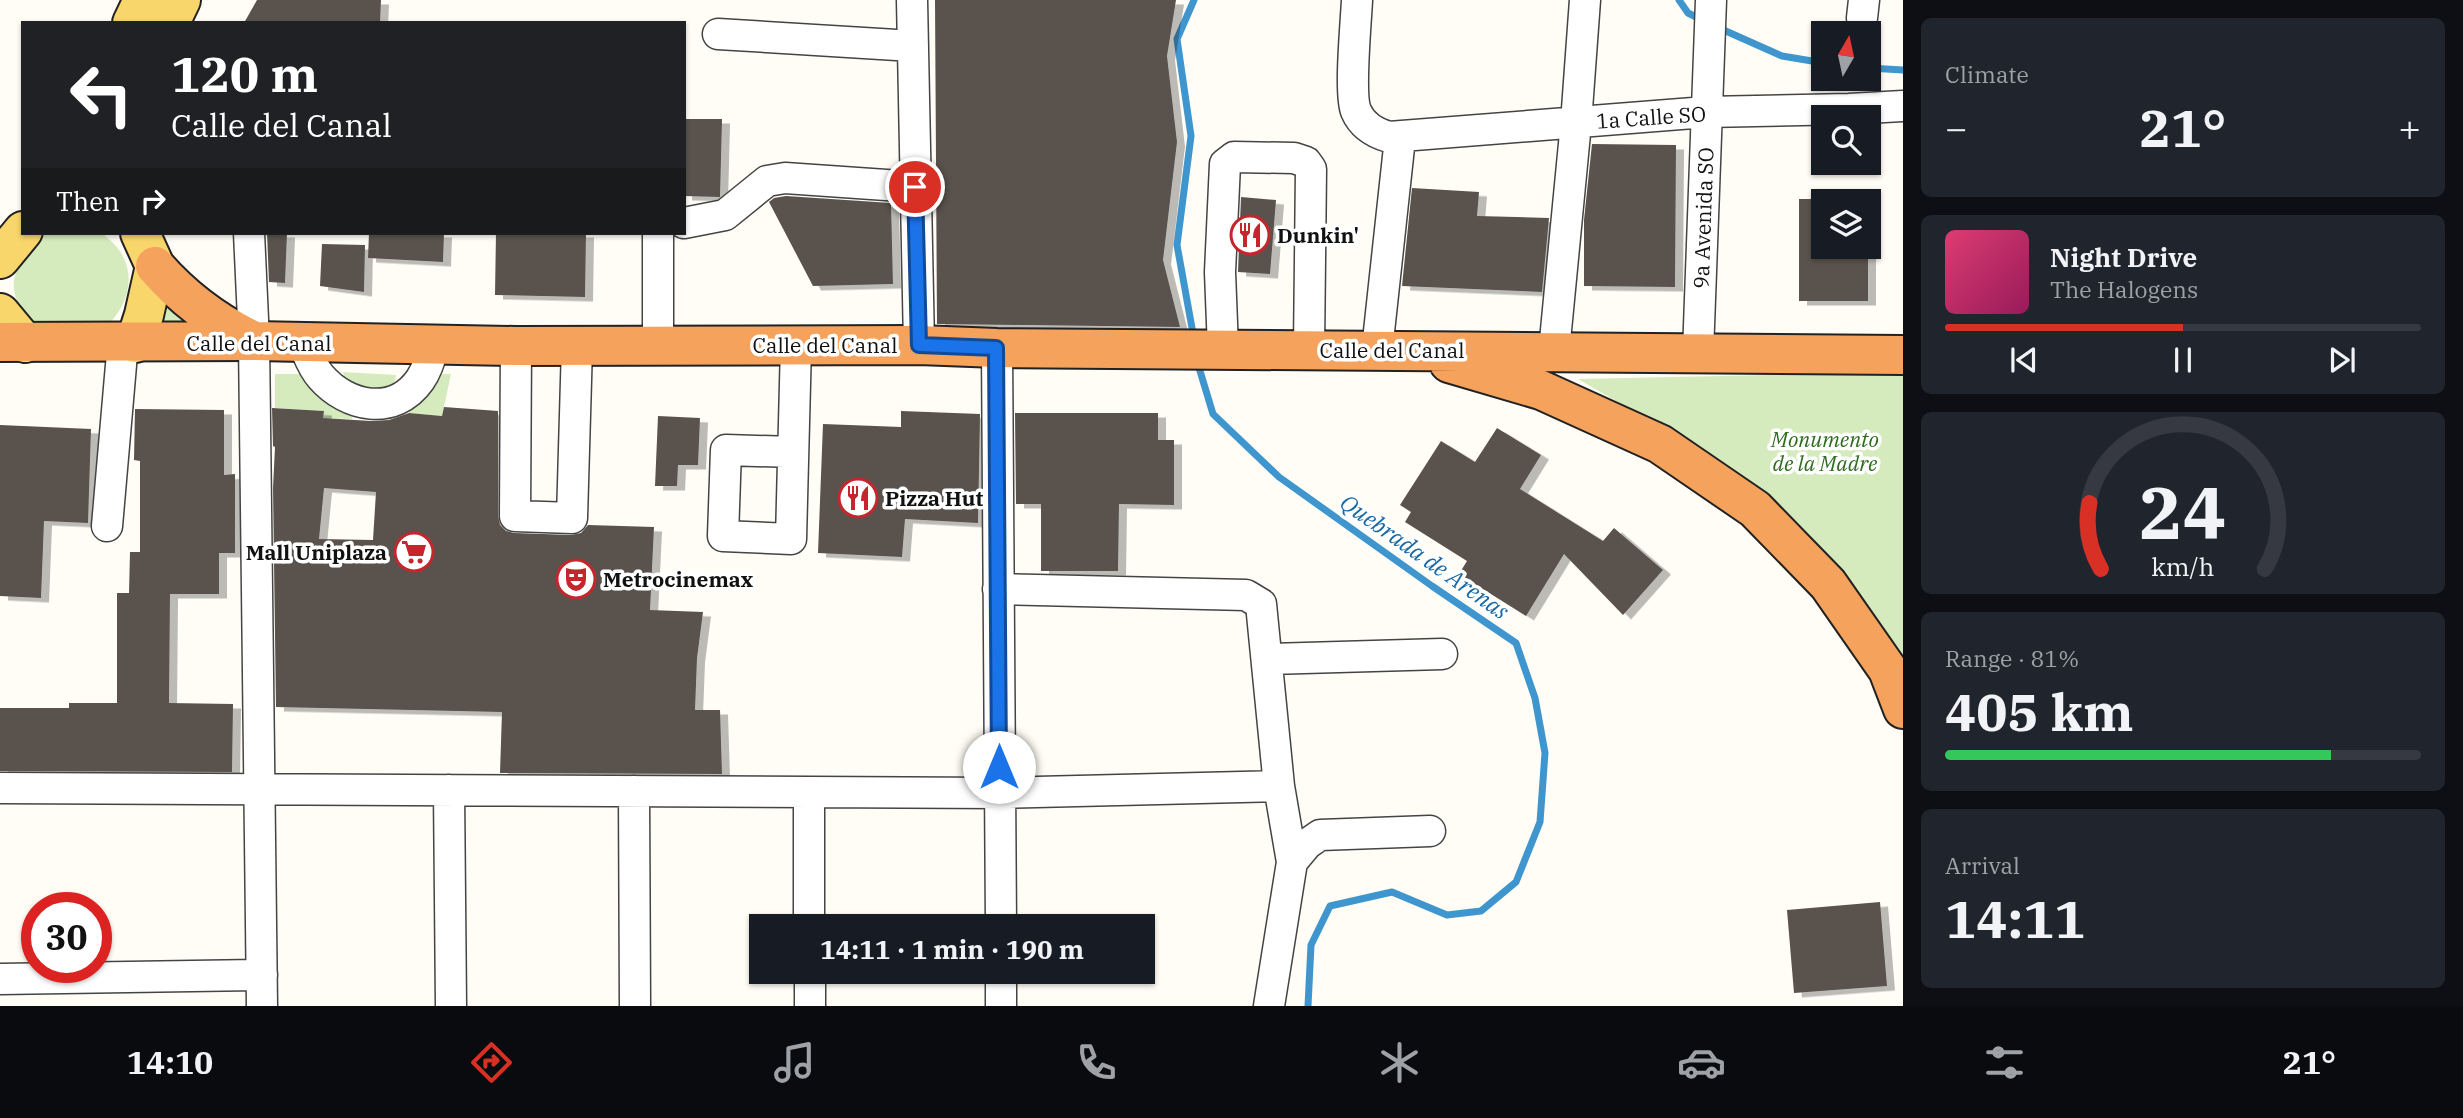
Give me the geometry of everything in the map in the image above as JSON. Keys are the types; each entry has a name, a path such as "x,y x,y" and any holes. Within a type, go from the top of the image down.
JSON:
{"highway":[{"path":"142,243 190,301 233,331 254,341"},
{"name":"Calle del Canal","path":"12,342 254,341 516,346 919,345 996,348 1903,355"},
{"path":"1390,350 1541,390 1660,444 1755,509 1828,584 1888,670 1903,709"}],"main road":[{"path":"133,21 144,0"},
{"path":"171,21 181,0"},
{"path":"0,259 21,233"},
{"path":"129,342 144,315 142,243"},
{"path":"0,313 12,342"}],"street":[{"path":"912,0 919,345"},
{"path":"1357,0 1354,103 1357,113 1370,129 1400,138 1390,350"},
{"path":"1554,351 1585,0"},
{"name":"9a Avenida SO","path":"1698,353 1712,0"},
{"path":"718,34 913,46"},
{"name":"1a Calle SO","path":"1400,138 1706,112 1903,106"},
{"path":"1202,348 1220,272 1225,164 1234,158 1294,158 1306,162 1311,169 1309,349"},
{"path":"686,223 725,215 766,181 785,178 915,187"},
{"path":"249,235 254,341 262,1006"},
{"path":"658,235 658,346"},
{"path":"107,526 129,342"},
{"path":"303,343 321,377 335,389 363,404 389,402 412,389 429,363 434,345"},
{"path":"793,452 796,345"},
{"path":"516,346 515,516 572,518 577,346"},
{"path":"996,348 1000,914"},
{"path":"998,589 1245,595 1261,604 1279,786 1292,862 1269,1006"},
{"path":"1268,659 1442,654"},
{"path":"0,788 1000,793 1279,786"},
{"path":"449,790 451,1006"},
{"path":"634,791 635,1006"},
{"path":"809,792 810,914"},
{"path":"1292,862 1307,844 1320,835 1430,831"},
{"path":"0,979 262,975"},
{"path":"810,984 810,1006"},
{"path":"1001,984 1001,1006"}],"green space":[{"path":"41,235 104,235 114,243 127,267 129,280 122,306 103,330 31,324 21,310 14,287 18,267"},
{"path":"162,291 210,333 157,334"},
{"path":"343,372 396,375 394,384 378,393 347,384"},
{"name":"Monumento de la Madre","path":"1903,372 1903,671 1661,427 1578,379"},
{"path":"275,374 305,374 353,406 352,419 323,418 323,411 275,408"},
{"path":"430,374 451,374 442,416 409,413 411,403"}],"building":[{"path":"257,0 381,0 380,21 245,21"},
{"path":"935,0 1176,0 1167,56 1177,142 1163,260 1180,327 937,324"},
{"path":"686,119 722,119 720,197 686,196"},
{"path":"1592,144 1676,145 1675,287 1584,286 1584,220"},
{"path":"1412,188 1479,192 1477,216 1549,218 1542,292 1402,286"},
{"path":"786,196 891,203 893,284 813,286 769,202 774,198"},
{"name":"Dunkin'","path":"1241,197 1276,200 1270,274 1238,272"},
{"path":"1799,199 1811,199 1811,259 1868,259 1868,301 1799,301"},
{"path":"267,235 287,235 285,283 269,282"},
{"path":"369,235 444,235 443,262 368,258"},
{"path":"496,235 586,235 585,297 495,295"},
{"path":"322,244 365,245 364,292 320,286"},
{"name":"Mall Uniplaza","path":"444,407 498,411 498,516 500,525 506,531 571,535 581,533 588,525 654,527 650,610 703,612 697,658 695,710 720,710 722,774 500,773 502,712 276,707 273,488 275,447 272,408 324,411 323,418 371,421 389,420 409,413 442,416","holes":["324,488 376,492 373,540 319,539"]},
{"path":"135,409 224,410 224,475 235,474 235,553 219,553 219,594 170,594 169,703 233,704 232,772 0,771 0,708 69,708 69,703 117,703 117,593 129,593 130,552 140,552 140,461 134,460"},
{"path":"901,411 980,414 978,523 905,519 902,557 818,553 823,424 901,427"},
{"path":"1015,413 1158,413 1158,440 1174,440 1174,505 1119,504 1118,571 1041,571 1041,504 1016,504"},
{"path":"658,416 700,418 698,465 678,465 677,486 655,486"},
{"path":"0,425 91,429 88,523 44,521 41,598 0,596"},
{"path":"1497,428 1541,455 1520,489 1603,541 1614,528 1663,570 1623,615 1564,554 1526,616 1459,574 1467,561 1405,522 1411,512 1400,505 1441,441 1475,462"},
{"path":"1880,902 1887,986 1794,993 1787,910"}],"waterway":[{"name":"Quebrada de Arenas","path":"1194,0 1177,39 1191,136 1177,245 1194,339"},
{"path":"1679,0 1688,13 1702,20"},
{"path":"1719,28 1782,56 1811,61"},
{"path":"1881,69 1903,70"},
{"name":"Quebrada de Arenas","path":"1197,361 1213,414 1279,477 1516,643 1535,698 1545,753 1540,822 1516,882 1481,911 1447,915 1392,892 1330,906 1311,945 1308,1006"}],"place":[{"name":"Dunkin'","path":"1250,235"},
{"name":"Pizza Hut","path":"858,498"},
{"name":"Mall Uniplaza","path":"414,552"},
{"name":"Metrocinemax","path":"576,579"}],"route":[{"path":"915,187 919,345 996,348 999,767"}]}
